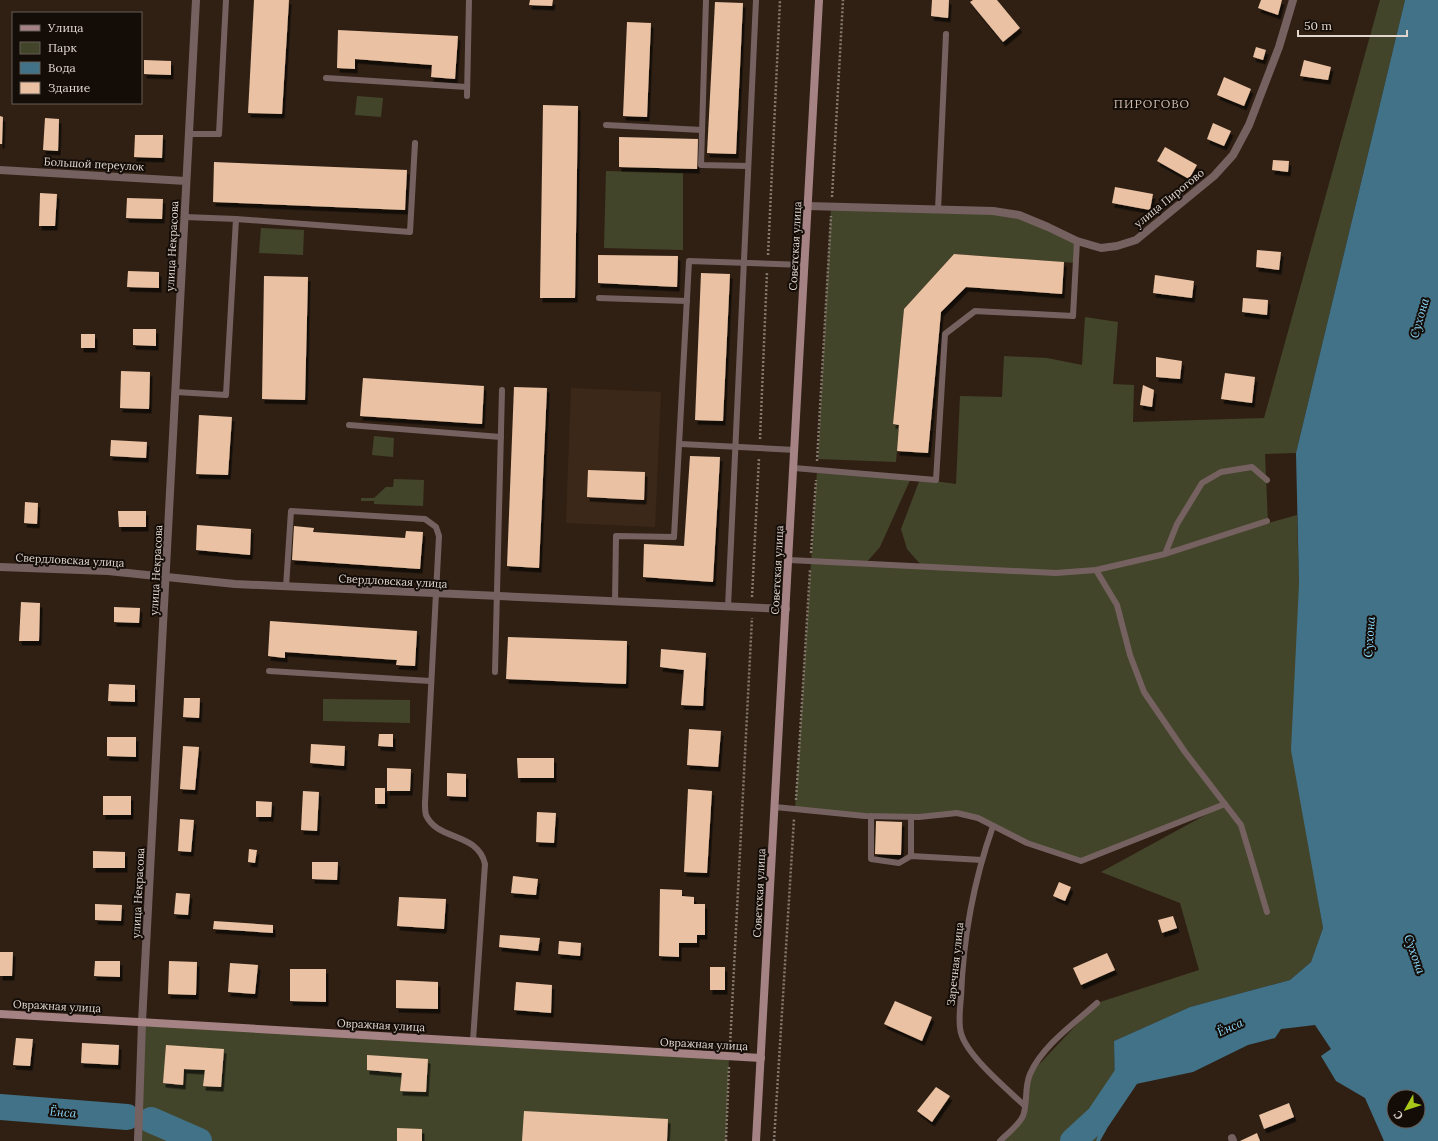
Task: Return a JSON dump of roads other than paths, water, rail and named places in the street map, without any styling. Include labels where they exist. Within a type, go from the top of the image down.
[{"type":"main road","name":"Советская улица","points":[[756,1141],[819,0]]},
{"type":"main road","name":"Овражная улица","points":[[0,1014],[760,1058]]},
{"type":"street","name":"улица Некрасова","points":[[138,1141],[142,1022],[196,0]]},
{"type":"street","name":"улица Пирогово","points":[[808,206],[993,211],[1019,215],[1048,226],[1077,241],[1101,248],[1117,246],[1136,240],[1214,176],[1233,155],[1249,125],[1276,54],[1293,0]]},
{"type":"street","name":"Большой переулок","points":[[0,170],[186,180]]},
{"type":"street","name":"Свердловская улица","points":[[0,567],[108,571],[166,578],[286,587],[786,609]]},
{"type":"lane","points":[[189,134],[219,134],[226,0]]},
{"type":"lane","points":[[467,96],[468,0]]},
{"type":"lane","points":[[706,0],[701,165],[748,166]]},
{"type":"lane","points":[[728,607],[756,0]]},
{"type":"lane","points":[[938,210],[946,34]]},
{"type":"lane","points":[[326,78],[467,87]]},
{"type":"lane","points":[[606,125],[702,130]]},
{"type":"lane","points":[[185,217],[410,232],[415,143]]},
{"type":"lane","points":[[176,392],[226,394],[236,220]]},
{"type":"lane","points":[[794,468],[936,480],[944,334],[975,311],[1073,316],[1077,241]]},
{"type":"lane","points":[[615,602],[616,536],[674,537],[681,444],[689,262],[805,265]]},
{"type":"lane","points":[[599,298],[687,301]]},
{"type":"lane","points":[[495,672],[502,390]]},
{"type":"lane","points":[[349,425],[501,436]]},
{"type":"lane","points":[[681,444],[795,450]]},
{"type":"lane","points":[[1165,554],[1177,524],[1202,483],[1221,472],[1252,467],[1267,480]]},
{"type":"lane","points":[[286,587],[291,511],[425,520],[436,527],[439,536],[430,681],[425,803],[426,815],[433,824],[467,841],[479,849],[485,864],[473,1041]]},
{"type":"lane","points":[[789,560],[1056,573],[1096,570],[1165,554],[1267,521]]},
{"type":"lane","points":[[1096,570],[1117,605],[1130,655],[1144,692],[1185,752],[1241,825],[1267,912]]},
{"type":"lane","points":[[269,670],[430,681]]},
{"type":"lane","points":[[775,807],[871,816],[911,817],[956,813],[978,818],[1027,843],[1081,861],[1225,804]]},
{"type":"lane","points":[[871,816],[871,859],[900,864],[911,856],[982,860]]},
{"type":"lane","points":[[911,817],[911,856]]},
{"type":"lane","name":"Заречная улица","points":[[993,826],[975,888],[962,976],[960,1017],[961,1033],[967,1046],[976,1058],[1025,1106]]},
{"type":"lane","points":[[1000,1141],[1019,1123],[1023,1116],[1025,1106],[1025,1090],[1030,1074],[1040,1058],[1052,1044],[1097,1003]]},
{"type":"water","name":"Сухона","points":[[1405,0],[1438,0],[1438,1141],[1384,1141],[1365,1098],[1336,1081],[1321,1056],[1331,1049],[1315,1025],[1281,1029],[1275,1038],[1248,1045],[1193,1072],[1136,1084],[1127,1093],[1100,1141],[1096,1141],[1101,1124],[1099,1117],[1115,1095],[1114,1041],[1190,1007],[1290,980],[1311,962],[1323,928],[1291,750],[1299,584],[1296,453]]},
{"type":"waterway","name":"Ёнса","points":[[1073,1141],[1099,1117],[1130,1071],[1138,1068]]},
{"type":"waterway","name":"Ёнса","points":[[0,1107],[127,1117]]},
{"type":"waterway","name":"Ёнса","points":[[151,1120],[199,1141]]},
{"type":"district","name":"ПИРОГОВО","points":[[1152,103]]}]
